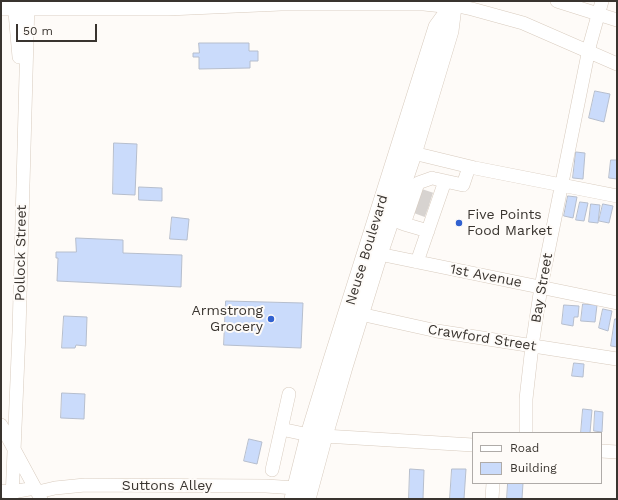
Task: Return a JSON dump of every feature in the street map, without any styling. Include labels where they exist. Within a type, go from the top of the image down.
[{"type":"main road","points":[[17,5],[168,7],[281,2],[454,3]]},
{"type":"main road","name":"Neuse Boulevard","points":[[354,313],[366,250],[406,152],[450,31],[454,3]]},
{"type":"main road","name":"Neuse Boulevard","points":[[299,495],[354,313],[379,254],[398,221],[421,199],[406,152]]},
{"type":"street","points":[[557,1],[600,7],[617,20]]},
{"type":"street","points":[[454,3],[523,23],[617,64]]},
{"type":"street","name":"Pollock Street","points":[[8,494],[15,452],[25,110],[17,5]]},
{"type":"street","name":"Bay Street","points":[[526,432],[526,399],[541,287],[590,44],[600,7]]},
{"type":"street","points":[[406,152],[469,167],[617,196]]},
{"type":"street","points":[[416,262],[428,230],[421,199],[432,178],[437,159]]},
{"type":"street","points":[[432,178],[463,184],[469,167]]},
{"type":"street","points":[[428,230],[398,221],[421,199],[445,181]]},
{"type":"street","name":"1st Avenue","points":[[379,254],[617,303]]},
{"type":"street","name":"Crawford Street","points":[[354,313],[437,331],[617,359]]},
{"type":"street","points":[[272,470],[289,394]]},
{"type":"street","points":[[1,425],[38,493]]},
{"type":"street","points":[[281,429],[316,435],[472,445]]},
{"type":"street","points":[[602,451],[617,452]]},
{"type":"street","points":[[492,499],[493,484]]},
{"type":"street","name":"Suttons Alley","points":[[8,494],[38,493],[55,488],[85,485],[266,486],[299,495]]},
{"type":"building","points":[[199,43],[249,43],[249,51],[258,51],[258,61],[250,61],[250,68],[199,69],[199,57],[193,57],[193,53],[199,53]]},
{"type":"building","points":[[595,91],[610,94],[604,122],[589,118]]},
{"type":"building","points":[[114,143],[137,144],[135,195],[113,194]]},
{"type":"building","points":[[576,152],[585,153],[583,179],[573,178]]},
{"type":"building","points":[[611,160],[617,160],[617,179],[609,178]]},
{"type":"building","points":[[139,187],[162,188],[162,201],[139,200]]},
{"type":"building","points":[[568,196],[577,197],[573,218],[564,216]]},
{"type":"building","points":[[580,202],[588,203],[584,221],[576,220]]},
{"type":"building","points":[[591,204],[600,205],[598,223],[589,222]]},
{"type":"building","points":[[603,204],[613,206],[609,223],[599,221]]},
{"type":"building","points":[[172,217],[189,219],[187,240],[170,239]]},
{"type":"building","points":[[76,238],[123,240],[123,253],[182,255],[181,287],[57,281],[58,258],[56,258],[56,252],[76,252]]},
{"type":"building","points":[[226,301],[303,303],[301,348],[224,345]]},
{"type":"building","points":[[583,304],[597,305],[595,322],[581,321]]},
{"type":"building","points":[[564,305],[579,306],[578,317],[574,317],[573,326],[562,324]]},
{"type":"building","points":[[603,309],[612,311],[608,331],[599,328]]},
{"type":"building","points":[[64,316],[87,317],[86,346],[76,345],[75,348],[62,348]]},
{"type":"building","points":[[615,319],[617,319],[617,347],[611,346]]},
{"type":"building","points":[[574,363],[584,364],[583,377],[572,376]]},
{"type":"building","points":[[62,393],[85,394],[84,419],[61,418]]},
{"type":"building","points":[[583,409],[592,410],[590,432],[581,432]]},
{"type":"building","points":[[595,411],[603,412],[602,432],[594,431]]},
{"type":"building","points":[[249,439],[262,442],[257,464],[244,461]]},
{"type":"building","points":[[410,469],[424,470],[423,499],[409,499]]},
{"type":"building","points":[[452,469],[466,469],[464,499],[450,499]]},
{"type":"building","points":[[508,484],[523,484],[522,499],[507,499]]},
{"type":"tunnel","points":[[419,195],[431,199]]},
{"type":"tunnel","points":[[416,207],[427,211]]},
{"type":"place","name":"Five Points Food Market","points":[[459,223]]},
{"type":"place","name":"Armstrong Grocery","points":[[271,319]]}]
